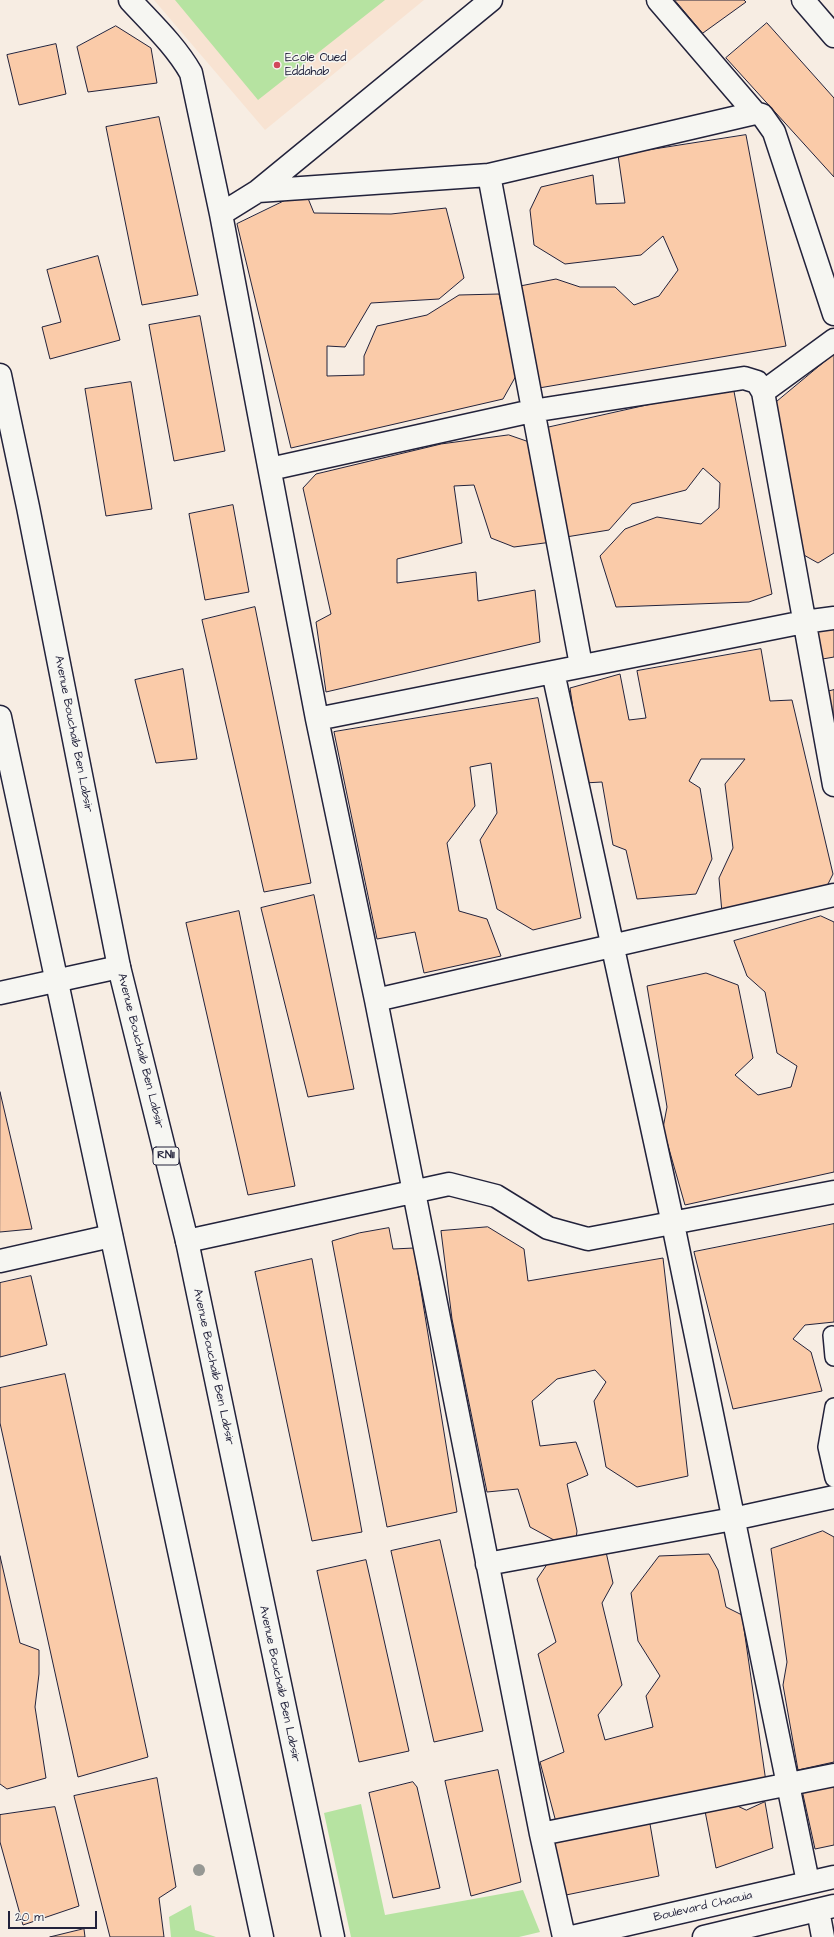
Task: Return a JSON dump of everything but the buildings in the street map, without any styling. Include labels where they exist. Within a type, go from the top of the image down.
[{"type":"street","points":[[130,0],[170,44],[183,60],[191,74],[221,214],[317,719],[376,1000],[541,1834],[564,1937]]},
{"type":"street","points":[[221,214],[258,191],[491,0]]},
{"type":"street","points":[[658,0],[755,113]]},
{"type":"street","points":[[806,1],[834,36]]},
{"type":"street","points":[[258,191],[489,175],[755,113],[762,115],[774,132],[834,314]]},
{"type":"street","points":[[489,175],[532,411],[581,665]]},
{"type":"street","points":[[763,392],[834,340]]},
{"type":"street","name":"Avenue Bouchaib Ben Labsir","points":[[0,375],[28,507],[118,967],[187,1241],[333,1937]]},
{"type":"street","points":[[270,469],[532,411],[744,378],[756,382],[763,392],[834,785]]},
{"type":"street","points":[[317,719],[553,672],[581,665],[804,622],[834,618]]},
{"type":"street","points":[[553,672],[673,1224],[808,1882]]},
{"type":"street","points":[[0,717],[26,834],[55,981],[262,1937]]},
{"type":"street","points":[[376,1000],[613,947],[834,895]]},
{"type":"street","points":[[0,993],[118,967]]},
{"type":"street","points":[[187,1241],[449,1184],[496,1196],[548,1228],[588,1239],[673,1224],[834,1192]]},
{"type":"street","points":[[0,1261],[111,1236]]},
{"type":"street","points":[[487,1564],[733,1519],[834,1497]]},
{"type":"street","points":[[541,1834],[788,1786],[834,1775]]},
{"type":"street","name":"Boulevard Chaouia","points":[[572,1937],[834,1877]]},
{"type":"street","points":[[704,1937],[826,1908],[823,1937]]},
{"type":"lane","points":[[832,1335],[834,1357]]},
{"type":"lane","points":[[834,1407],[827,1447],[834,1478]]},
{"type":"shaded area","name":"Ecole Oued Eddahab","points":[[154,0],[424,0],[265,130]]},
{"type":"green space","points":[[175,0],[385,0],[258,100]]},
{"type":"green space","points":[[361,1804],[385,1915],[523,1890],[540,1932],[519,1937],[351,1937],[324,1813]]},
{"type":"green space","points":[[191,1905],[195,1930],[216,1937],[171,1937],[169,1917]]},
{"type":"place","name":"Ecole Oued Eddahab","points":[[277,65]]}]
